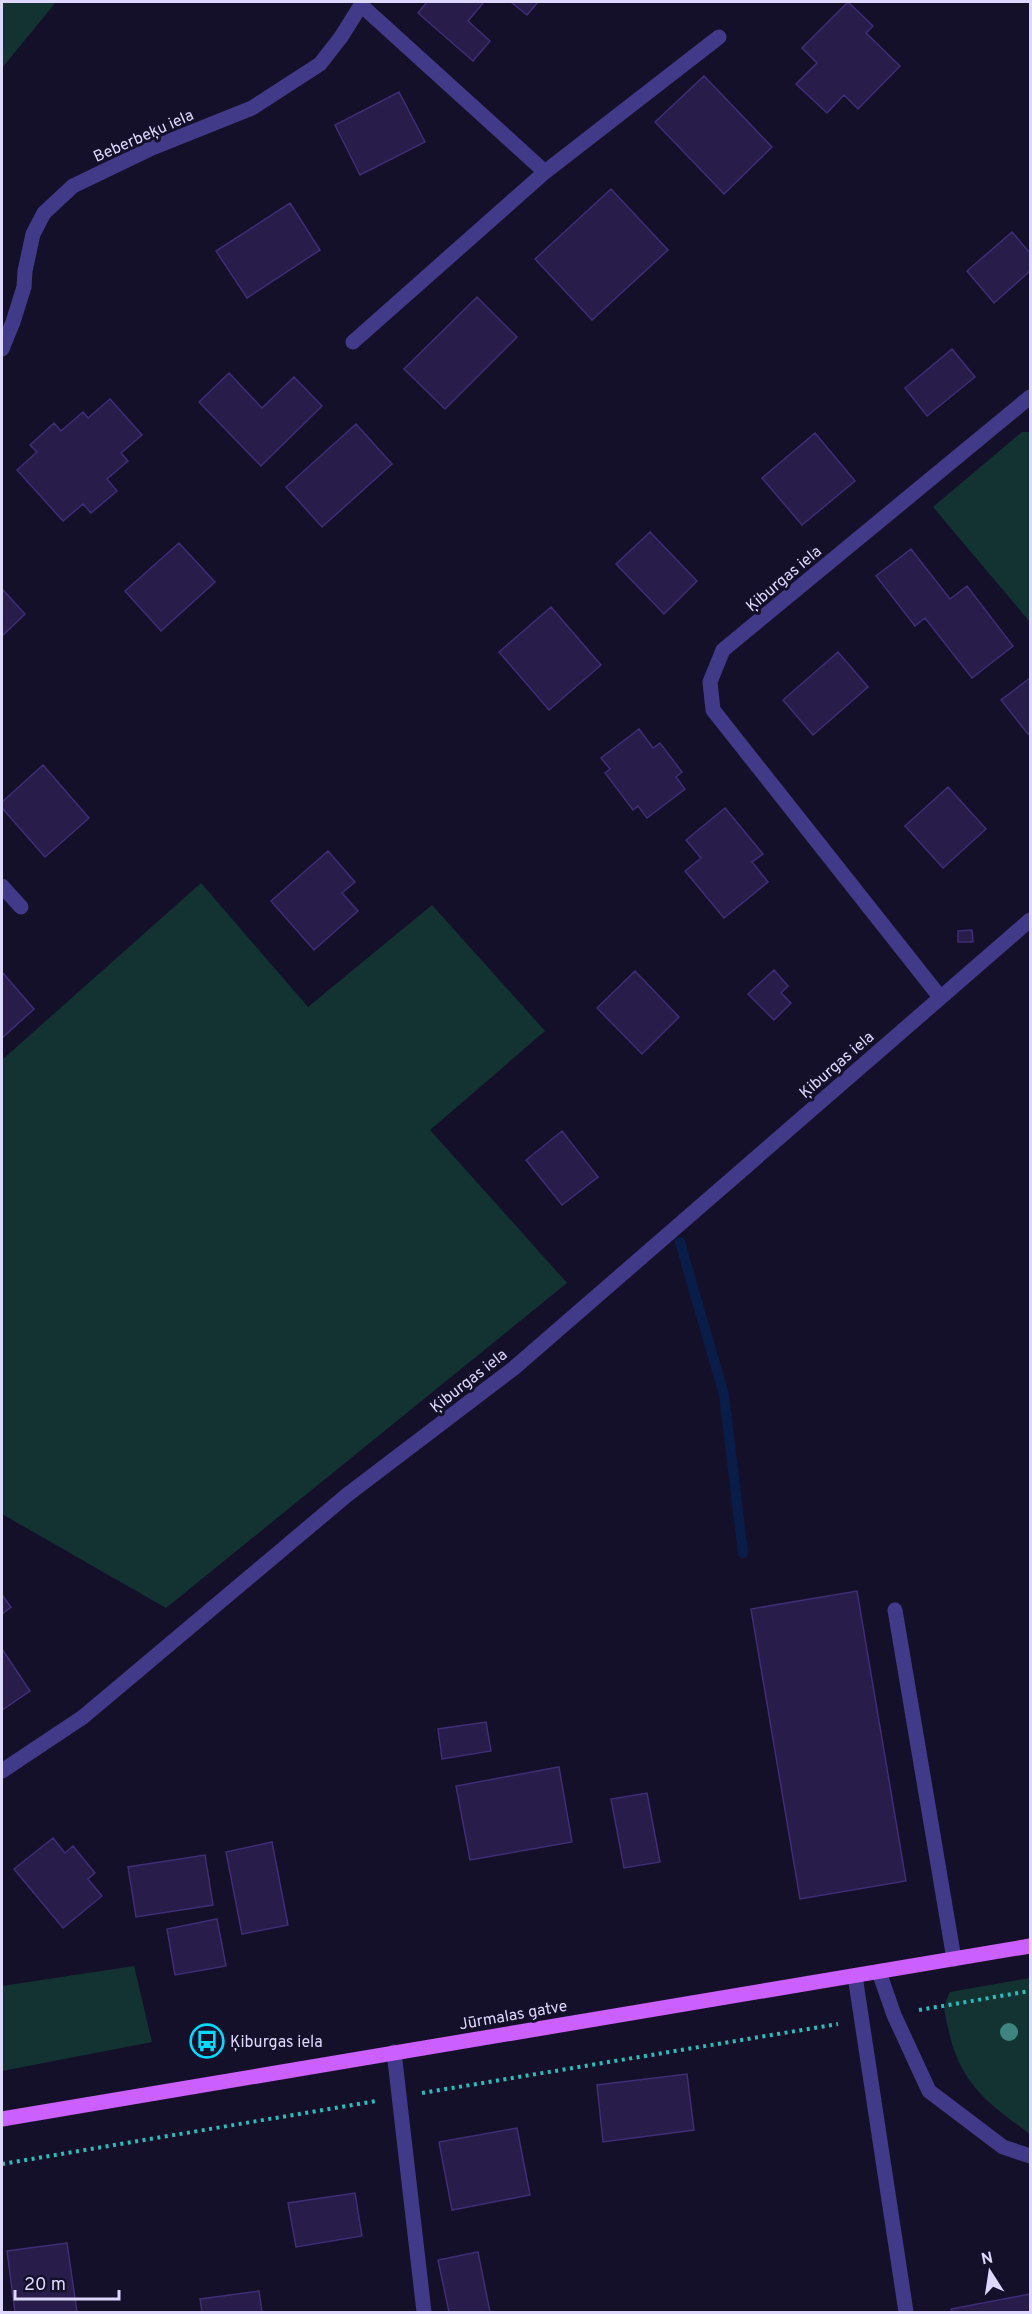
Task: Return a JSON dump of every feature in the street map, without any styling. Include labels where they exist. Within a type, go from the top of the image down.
[{"type":"main road","name":"Jūrmalas gatve","points":[[2,2119],[1030,1946]]},
{"type":"street","points":[[362,3],[545,172]]},
{"type":"street","name":"Beberbeķu iela","points":[[2,349],[24,287],[33,234],[44,213],[73,186],[152,148],[252,108],[320,64],[341,37],[362,3]]},
{"type":"street","points":[[353,342],[545,172],[719,37]]},
{"type":"street","name":"Ķiburgas iela","points":[[940,998],[713,710],[710,682],[723,650],[1030,397]]},
{"type":"street","points":[[2,886],[21,908]]},
{"type":"street","name":"Ķiburgas iela","points":[[2,1771],[83,1717],[347,1494],[514,1368],[1030,921]]},
{"type":"street","points":[[895,1611],[954,1959]]},
{"type":"street","points":[[879,1972],[894,2015],[929,2091],[1003,2147],[1030,2156]]},
{"type":"street","points":[[855,1976],[906,2313]]},
{"type":"street","points":[[394,2052],[424,2313]]},
{"type":"path","points":[[894,2015],[1030,1991]]},
{"type":"path","points":[[2,2164],[862,2019]]},
{"type":"green space","points":[[2,2],[56,2],[2,68]]},
{"type":"green space","points":[[1022,432],[1030,432],[1030,622],[933,507]]},
{"type":"green space","points":[[201,883],[308,1007],[432,905],[545,1031],[430,1130],[567,1283],[166,1608],[2,1514],[2,1060]]},
{"type":"green space","points":[[134,1966],[152,2042],[2,2071],[2,1986]]},
{"type":"green space","points":[[1030,1978],[1030,2134],[990,2103],[969,2080],[954,2050],[945,2003],[950,1992]]},
{"type":"building","points":[[427,2],[484,2],[468,21],[490,41],[473,61],[418,13]]},
{"type":"building","points":[[511,2],[538,2],[527,15]]},
{"type":"building","points":[[848,2],[873,26],[866,33],[900,66],[858,109],[844,95],[827,113],[796,84],[817,63],[802,48]]},
{"type":"building","points":[[704,76],[772,147],[724,194],[655,122]]},
{"type":"building","points":[[399,92],[425,142],[360,175],[335,125]]},
{"type":"building","points":[[611,189],[668,250],[592,320],[535,259]]},
{"type":"building","points":[[290,203],[320,250],[247,298],[216,251]]},
{"type":"building","points":[[1012,232],[1030,253],[1030,271],[994,303],[967,271]]},
{"type":"building","points":[[477,297],[517,337],[445,409],[404,369]]},
{"type":"building","points":[[952,349],[975,377],[927,416],[905,388]]},
{"type":"building","points":[[229,373],[262,408],[294,377],[322,406],[261,466],[199,402]]},
{"type":"building","points":[[110,399],[142,435],[121,453],[128,461],[107,479],[117,491],[91,513],[83,504],[63,521],[17,470],[37,452],[30,445],[54,423],[61,431],[83,412],[88,418]]},
{"type":"building","points":[[356,424],[392,464],[322,527],[286,487]]},
{"type":"building","points":[[815,433],[855,481],[802,525],[762,478]]},
{"type":"building","points":[[650,532],[697,581],[664,614],[616,564]]},
{"type":"building","points":[[179,543],[215,582],[161,631],[125,591]]},
{"type":"building","points":[[911,549],[950,599],[967,586],[1013,646],[972,678],[925,618],[915,626],[876,576]]},
{"type":"building","points":[[2,589],[25,614],[2,636]]},
{"type":"building","points":[[551,607],[601,665],[549,710],[499,652]]},
{"type":"building","points":[[838,652],[868,687],[813,735],[783,700]]},
{"type":"building","points":[[1030,678],[1030,732],[1028,734],[1001,700]]},
{"type":"building","points":[[639,729],[653,748],[660,743],[682,772],[676,777],[685,789],[647,818],[638,806],[633,810],[605,773],[610,769],[601,758]]},
{"type":"building","points":[[43,765],[89,818],[45,857],[2,808],[2,802]]},
{"type":"building","points":[[948,787],[986,829],[943,868],[905,826]]},
{"type":"building","points":[[725,808],[763,854],[752,862],[768,882],[724,918],[685,871],[701,858],[686,840]]},
{"type":"building","points":[[328,851],[355,882],[342,893],[358,911],[314,950],[271,901]]},
{"type":"building","points":[[972,930],[973,942],[958,942],[958,931]]},
{"type":"building","points":[[774,970],[788,986],[781,993],[791,1003],[774,1020],[748,994]]},
{"type":"building","points":[[635,971],[679,1017],[642,1054],[597,1008]]},
{"type":"building","points":[[2,972],[34,1009],[2,1038]]},
{"type":"building","points":[[562,1131],[598,1177],[562,1205],[526,1160]]},
{"type":"building","points":[[857,1591],[906,1881],[800,1899],[751,1609]]},
{"type":"building","points":[[2,1595],[11,1607],[2,1614]]},
{"type":"building","points":[[2,1649],[30,1691],[2,1710]]},
{"type":"building","points":[[486,1722],[491,1751],[442,1759],[438,1729]]},
{"type":"building","points":[[559,1767],[572,1842],[470,1860],[456,1786]]},
{"type":"building","points":[[647,1793],[660,1862],[624,1868],[611,1799]]},
{"type":"building","points":[[53,1838],[65,1853],[73,1846],[95,1873],[88,1879],[102,1896],[63,1928],[14,1869]]},
{"type":"building","points":[[272,1842],[288,1925],[242,1934],[226,1852]]},
{"type":"building","points":[[205,1855],[213,1905],[136,1917],[128,1867]]},
{"type":"building","points":[[217,1919],[226,1966],[175,1975],[167,1929]]},
{"type":"building","points":[[687,2074],[694,2130],[603,2142],[597,2085]]},
{"type":"building","points":[[517,2128],[530,2195],[452,2210],[439,2142]]},
{"type":"building","points":[[355,2193],[362,2236],[296,2247],[288,2203]]},
{"type":"building","points":[[67,2243],[77,2312],[15,2312],[7,2251]]},
{"type":"building","points":[[478,2252],[490,2312],[449,2312],[438,2260]]},
{"type":"building","points":[[259,2291],[262,2312],[202,2312],[200,2299]]},
{"type":"building","points":[[1030,2294],[1030,2312],[952,2312],[951,2309]]},
{"type":"waterway","points":[[680,1242],[724,1395],[743,1553]]},
{"type":"place","name":"Ķiburgas iela","points":[[207,2041]]}]
